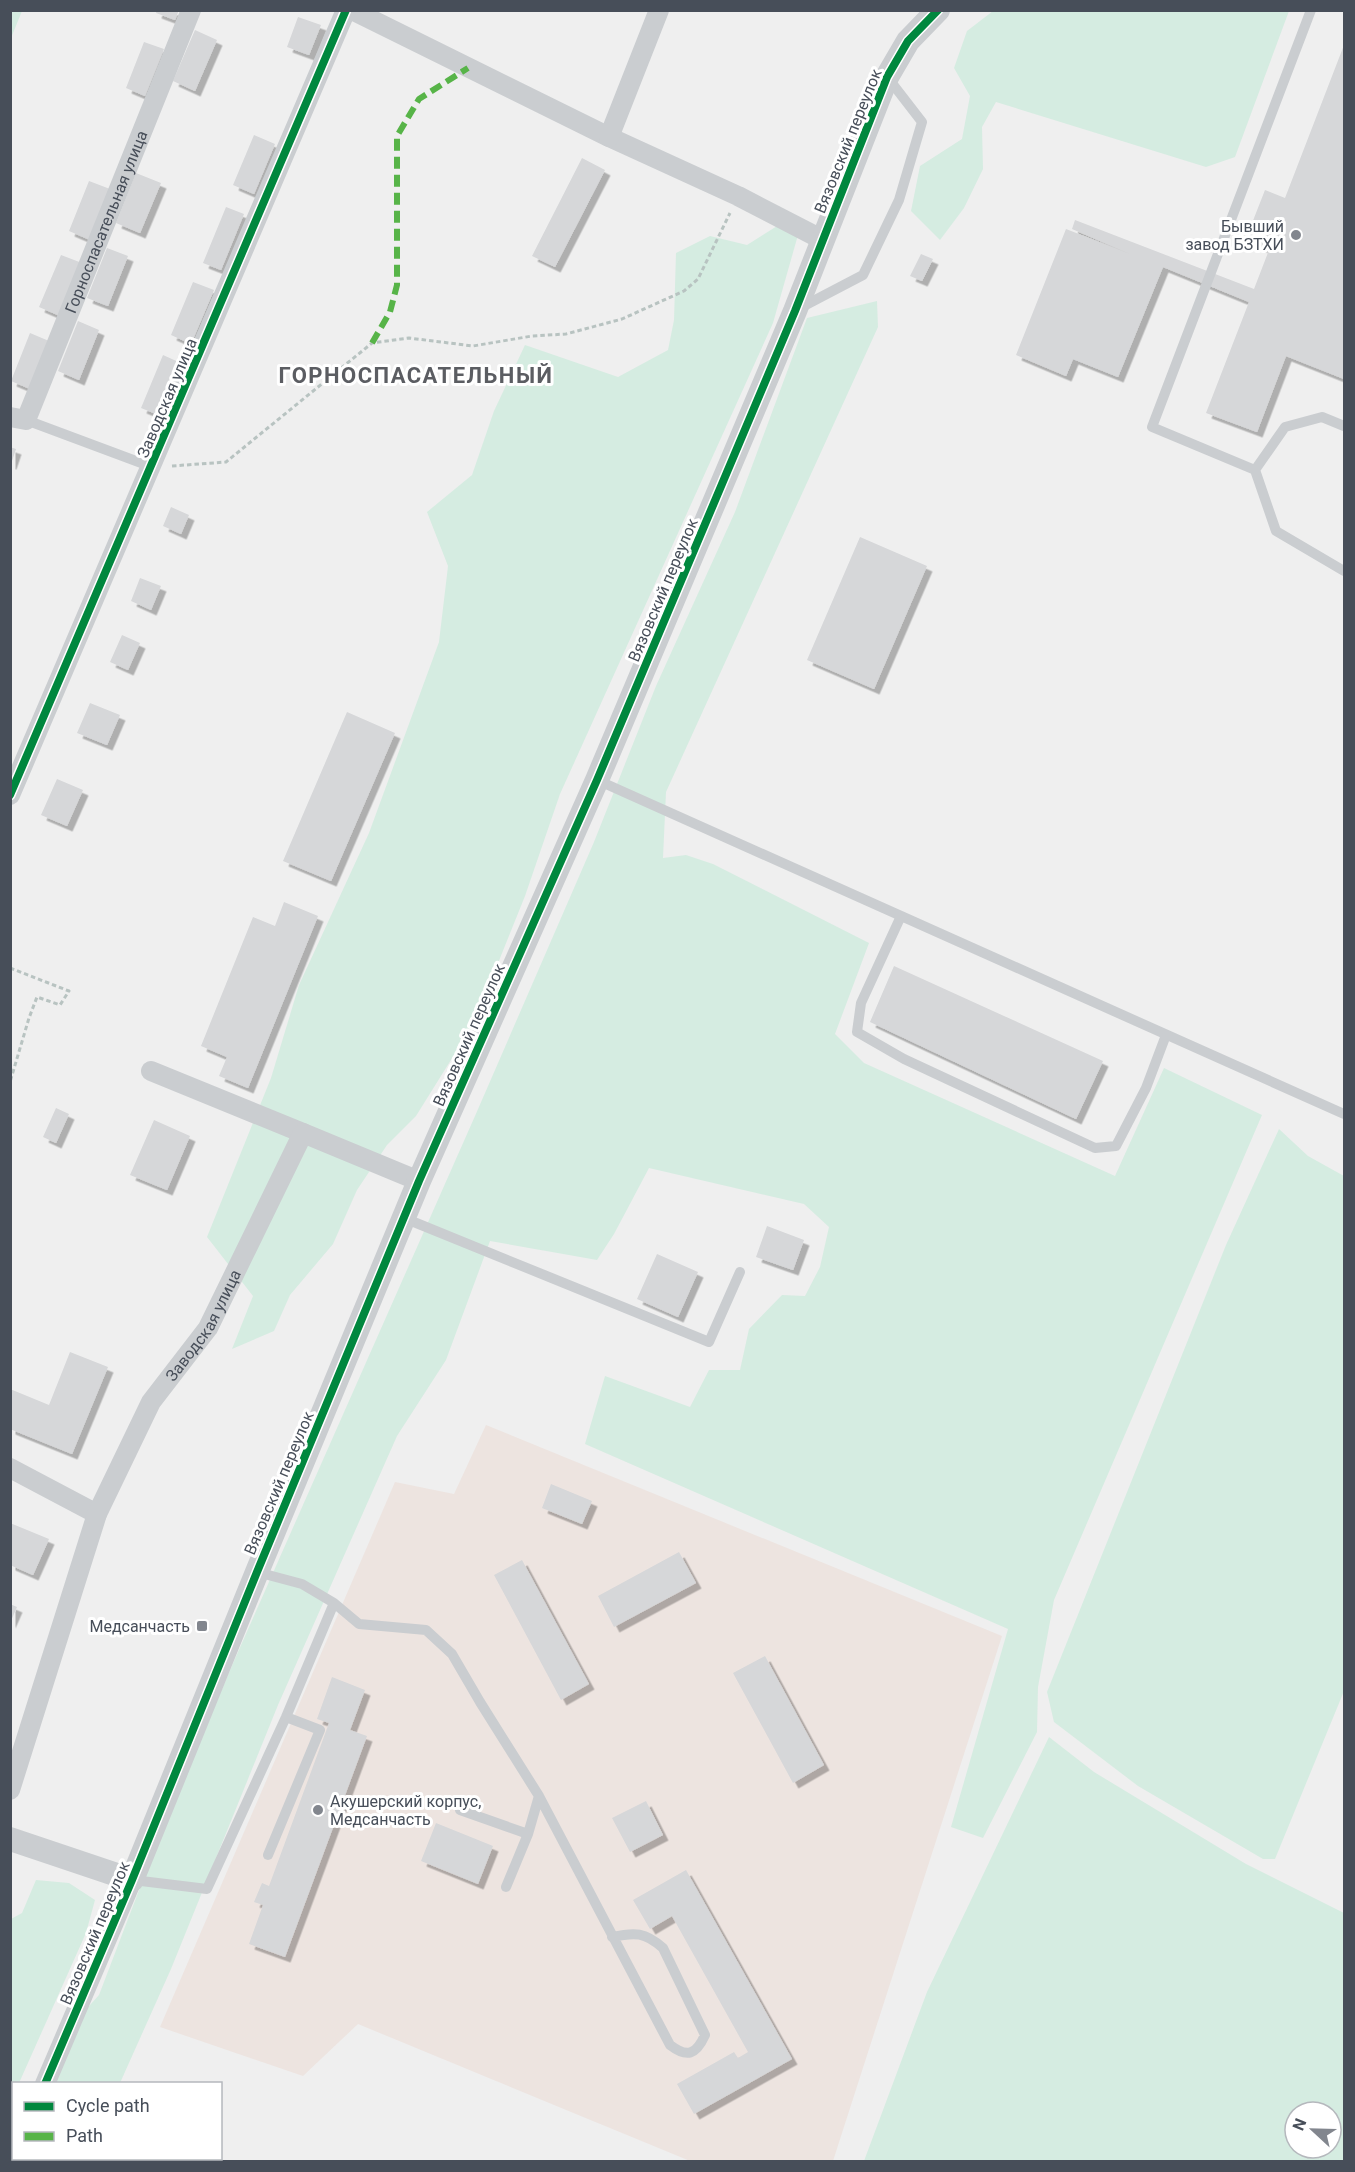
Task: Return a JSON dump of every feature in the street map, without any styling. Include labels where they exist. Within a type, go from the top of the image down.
[{"type":"street","name":"Горноспасательная улица","points":[[18,419],[191,10]]},
{"type":"street","name":"Заводская улица","points":[[10,795],[346,10]]},
{"type":"street","points":[[352,10],[609,137],[738,196],[822,240]]},
{"type":"street","points":[[609,137],[659,10]]},
{"type":"street","name":"Вязовский переулок","points":[[46,2082],[132,1880],[419,1181],[597,780],[795,310],[887,77],[909,41],[938,10]]},
{"type":"street","points":[[151,1071],[419,1181]]},
{"type":"street","name":"Заводская улица","points":[[10,1790],[96,1514],[152,1402],[208,1328],[303,1133]]},
{"type":"street","points":[[10,1468],[96,1514]]},
{"type":"street","points":[[10,1839],[132,1880]]},
{"type":"lane","points":[[1311,10],[1152,427],[1255,470],[1276,531],[1344,570]]},
{"type":"lane","points":[[795,310],[863,275],[898,200],[922,122],[887,77]]},
{"type":"lane","points":[[1255,470],[1285,427],[1322,417],[1344,426]]},
{"type":"lane","points":[[18,419],[152,467]]},
{"type":"lane","points":[[597,780],[1344,1114]]},
{"type":"lane","points":[[901,916],[861,1003],[857,1032],[904,1059],[1095,1148],[1116,1146],[1146,1088],[1166,1035]]},
{"type":"lane","points":[[404,1218],[709,1342],[740,1272]]},
{"type":"lane","points":[[257,1572],[302,1584],[334,1603],[359,1624],[426,1630],[452,1654],[539,1796],[612,1937],[670,2045],[680,2053],[690,2053],[700,2046],[705,2035],[663,1948],[652,1938],[634,1933],[612,1937]]},
{"type":"lane","points":[[132,1880],[207,1889],[286,1717],[334,1603]]},
{"type":"lane","points":[[268,1854],[320,1730],[286,1717]]},
{"type":"lane","points":[[506,1887],[528,1834],[539,1796]]},
{"type":"lane","points":[[460,1810],[528,1834]]},
{"type":"path","points":[[152,467],[226,462],[372,343],[409,338],[472,346],[532,336],[566,334],[622,318],[684,291],[698,279],[738,196]]},
{"type":"path","points":[[10,968],[69,991],[60,1005],[37,997],[10,1082]]},
{"type":"shaded area","points":[[486,1425],[1002,1636],[833,2161],[690,2161],[358,2024],[303,2076],[160,2027],[395,1482],[454,1494]]},
{"type":"green space","points":[[10,11],[22,11],[11,38]]},
{"type":"green space","points":[[993,11],[1289,11],[1235,157],[1206,167],[996,102],[982,127],[983,169],[964,208],[940,240],[911,211],[920,166],[962,139],[970,96],[954,68],[967,31]]},
{"type":"green space","points":[[785,221],[798,235],[773,323],[560,794],[525,896],[474,1023],[416,1116],[387,1145],[357,1190],[333,1244],[290,1295],[274,1331],[232,1349],[253,1296],[207,1237],[271,1078],[299,985],[369,833],[439,642],[448,566],[427,512],[472,475],[494,411],[525,345],[618,377],[668,350],[674,320],[676,253],[710,236],[747,245]]},
{"type":"green space","points":[[877,301],[878,327],[666,792],[663,858],[686,855],[713,864],[869,943],[835,1034],[864,1063],[1115,1176],[1164,1068],[1262,1115],[1054,1600],[1038,1687],[1037,1732],[983,1838],[951,1827],[1008,1629],[585,1444],[605,1376],[690,1407],[709,1370],[740,1370],[749,1329],[782,1295],[805,1296],[820,1267],[829,1227],[804,1204],[649,1168],[614,1234],[597,1260],[490,1241],[446,1360],[397,1436],[278,1705],[171,1969],[120,2082],[55,2082],[80,2016],[99,1995],[162,1830],[234,1661],[475,1116],[594,842],[656,686],[735,512],[807,318]]},
{"type":"green space","points":[[1279,1129],[1308,1156],[1344,1176],[1344,1691],[1275,1859],[1263,1859],[1138,1786],[1054,1722],[1047,1692],[1226,1245]]},
{"type":"green space","points":[[1049,1737],[1094,1772],[1246,1864],[1344,1913],[1344,2161],[864,2161],[927,1992]]},
{"type":"green space","points":[[36,1880],[69,1883],[95,1900],[86,1933],[19,2082],[12,2082],[11,2104],[11,1919],[22,1913]]},
{"type":"green space","points":[[24,2160],[86,2160],[85,2162]]},
{"type":"building","points":[[157,10],[179,10],[175,20],[156,13]]},
{"type":"building","points":[[298,17],[321,25],[309,55],[287,47]]},
{"type":"building","points":[[195,30],[217,40],[195,91],[173,81]]},
{"type":"building","points":[[144,42],[164,49],[145,96],[126,88]]},
{"type":"building","name":"Бывший завод БЗТХИ","points":[[1344,45],[1344,379],[1286,356],[1257,432],[1206,413],[1249,302],[1163,267],[1118,377],[1073,359],[1066,376],[1016,355],[1066,229],[1130,254],[1072,229],[1075,220],[1254,289],[1269,250],[1245,241],[1265,190],[1285,198]]},
{"type":"building","points":[[254,135],[275,144],[254,194],[233,185]]},
{"type":"building","points":[[582,158],[605,170],[555,267],[532,256]]},
{"type":"building","points":[[136,173],[161,183],[140,233],[116,223]]},
{"type":"building","points":[[89,181],[110,189],[90,240],[69,231]]},
{"type":"building","points":[[226,207],[244,214],[221,270],[203,263]]},
{"type":"building","points":[[107,248],[128,256],[108,306],[87,298]]},
{"type":"building","points":[[921,254],[933,259],[922,281],[910,276]]},
{"type":"building","points":[[61,255],[82,263],[60,316],[39,307]]},
{"type":"building","points":[[193,282],[214,290],[191,344],[171,335]]},
{"type":"building","points":[[78,321],[99,330],[79,380],[58,371]]},
{"type":"building","points":[[30,333],[49,341],[30,389],[11,381]]},
{"type":"building","points":[[163,355],[183,364],[161,416],[141,408]]},
{"type":"building","points":[[10,447],[16,449],[11,464],[10,464]]},
{"type":"building","points":[[171,507],[189,515],[181,534],[163,526]]},
{"type":"building","points":[[860,537],[927,566],[874,689],[807,660]]},
{"type":"building","points":[[140,578],[161,586],[151,610],[131,601]]},
{"type":"building","points":[[122,635],[140,643],[128,670],[110,662]]},
{"type":"building","points":[[90,703],[120,715],[107,745],[77,733]]},
{"type":"building","points":[[347,712],[395,733],[331,881],[283,861]]},
{"type":"building","points":[[57,779],[83,790],[67,826],[41,815]]},
{"type":"building","points":[[284,902],[318,916],[248,1088],[219,1076],[227,1057],[201,1046],[253,917],[275,926]]},
{"type":"building","points":[[894,966],[1103,1061],[1076,1119],[870,1022]]},
{"type":"building","points":[[56,1108],[69,1114],[56,1143],[43,1137]]},
{"type":"building","points":[[154,1120],[190,1136],[167,1190],[130,1175]]},
{"type":"building","points":[[767,1226],[804,1240],[793,1270],[756,1257]]},
{"type":"building","points":[[657,1254],[698,1272],[678,1317],[637,1299]]},
{"type":"building","points":[[70,1352],[108,1367],[72,1454],[10,1429],[10,1389],[49,1405]]},
{"type":"building","points":[[551,1484],[592,1501],[582,1524],[542,1508]]},
{"type":"building","points":[[10,1523],[49,1539],[33,1575],[10,1565]]},
{"type":"building","points":[[679,1552],[696,1583],[614,1627],[598,1596]]},
{"type":"building","points":[[522,1560],[589,1684],[561,1700],[494,1575]]},
{"type":"building","points":[[10,1604],[17,1607],[10,1623]]},
{"type":"building","points":[[765,1656],[824,1765],[793,1783],[733,1673]]},
{"type":"building","name":"Акушерский корпус, Медсанчасть","points":[[332,1677],[365,1690],[350,1730],[367,1736],[285,1957],[249,1944],[263,1905],[254,1902],[262,1883],[269,1886],[329,1723],[317,1719]]},
{"type":"building","points":[[646,1801],[663,1835],[630,1852],[612,1818]]},
{"type":"building","points":[[436,1823],[493,1846],[478,1884],[421,1861]]},
{"type":"building","points":[[686,1870],[792,2059],[694,2114],[677,2084],[734,2052],[738,2058],[748,2052],[672,1916],[650,1929],[633,1900]]},
{"type":"marked path","points":[[372,343],[390,312],[397,285],[397,136],[419,99],[468,68]]},
{"type":"cycle path","points":[[10,795],[346,10]]},
{"type":"cycle path","points":[[46,2082],[132,1880],[419,1181],[597,780],[795,311],[887,77],[908,41],[938,10]]},
{"type":"place","name":"Бывший завод БЗТХИ","points":[[1296,235]]},
{"type":"place","name":"Медсанчасть","points":[[202,1626]]},
{"type":"place","name":"Акушерский корпус, Медсанчасть","points":[[318,1810]]},
{"type":"district","name":"ГОРНОСПАСАТЕЛЬНЫЙ","points":[[416,375]]}]
